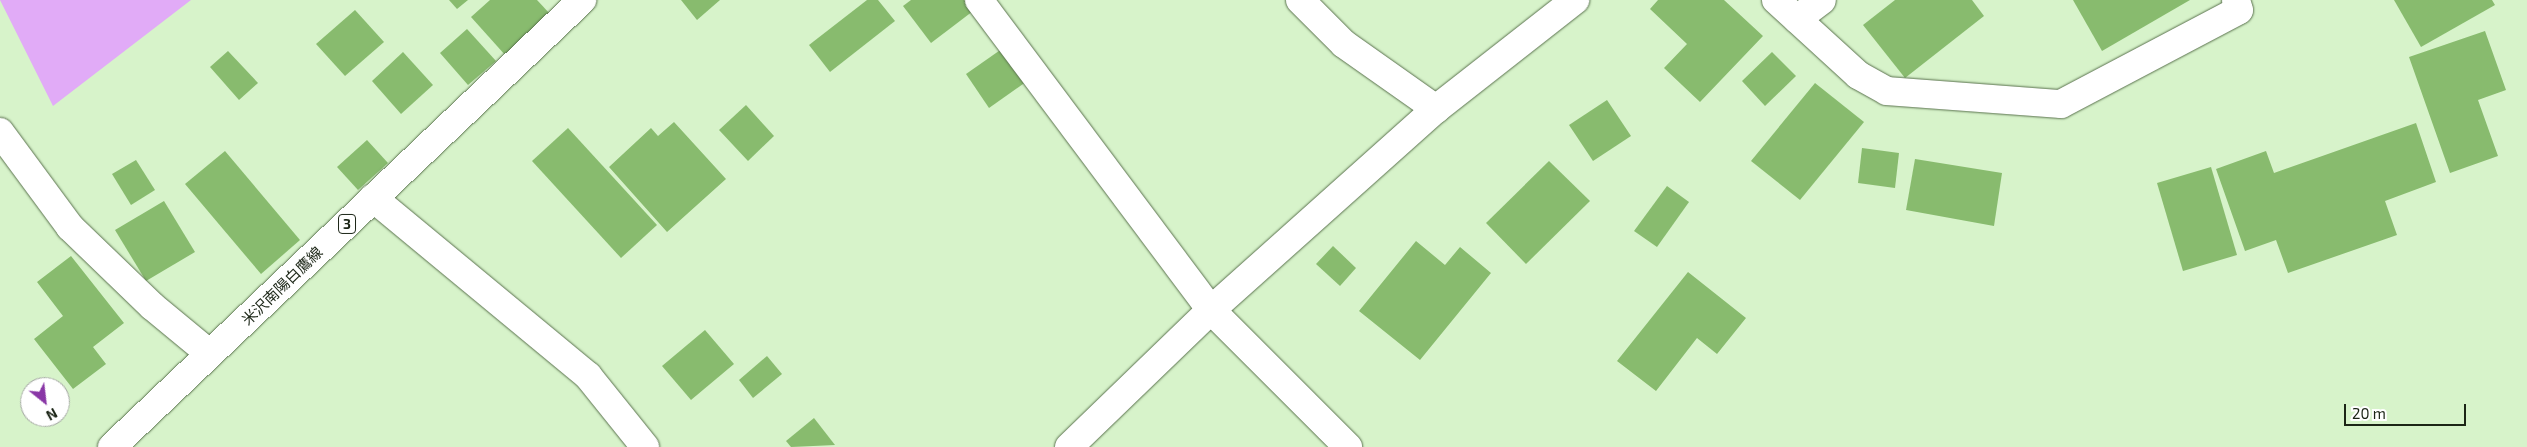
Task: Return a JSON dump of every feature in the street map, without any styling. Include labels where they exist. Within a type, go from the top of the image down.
[{"type":"street","name":"米沢南陽白鷹線","points":[[112,447],[582,0]]},
{"type":"street","points":[[979,0],[1212,310],[1348,447]]},
{"type":"street","points":[[1300,0],[1344,44],[1436,109]]},
{"type":"street","points":[[1069,447],[1212,310],[1436,109],[1575,0]]},
{"type":"street","points":[[1776,0],[1858,76],[1887,91],[2062,104],[2239,10],[2236,0]]},
{"type":"street","points":[[1797,19],[1822,0]]},
{"type":"street","points":[[0,132],[70,227],[152,306],[210,354]]},
{"type":"street","points":[[374,198],[588,376],[644,447]]},
{"type":"shaded area","points":[[0,0],[191,0],[53,106]]},
{"type":"building","points":[[449,0],[468,0],[457,9]]},
{"type":"building","points":[[490,0],[537,0],[551,15],[506,56],[471,17]]},
{"type":"building","points":[[681,0],[720,0],[697,20]]},
{"type":"building","points":[[867,0],[878,0],[895,21],[830,72],[809,45]]},
{"type":"building","points":[[911,0],[978,0],[981,5],[931,43],[903,6]]},
{"type":"building","points":[[1658,0],[1724,0],[1763,36],[1700,102],[1664,68],[1687,44],[1650,9]]},
{"type":"building","points":[[1895,0],[1972,0],[1984,16],[1905,78],[1863,25]]},
{"type":"building","points":[[2073,0],[2190,0],[2102,51]]},
{"type":"building","points":[[2394,0],[2492,0],[2495,5],[2421,47]]},
{"type":"building","points":[[355,10],[384,42],[345,76],[316,44]]},
{"type":"building","points":[[467,29],[496,61],[468,85],[440,53]]},
{"type":"building","points":[[2485,31],[2506,90],[2478,100],[2498,156],[2450,173],[2409,57]]},
{"type":"building","points":[[1006,46],[1030,79],[989,108],[966,74]]},
{"type":"building","points":[[228,51],[258,83],[239,100],[210,67]]},
{"type":"building","points":[[403,52],[433,85],[401,114],[372,81]]},
{"type":"building","points":[[1772,52],[1796,76],[1765,106],[1742,81]]},
{"type":"building","points":[[1815,83],[1864,122],[1800,200],[1751,161]]},
{"type":"building","points":[[1607,100],[1631,136],[1593,161],[1569,125]]},
{"type":"building","points":[[746,105],[774,136],[748,161],[719,130]]},
{"type":"building","points":[[674,122],[726,179],[667,232],[609,167],[651,128],[658,136]]},
{"type":"building","points":[[2416,123],[2436,182],[2385,201],[2397,235],[2288,273],[2276,240],[2245,251],[2216,169],[2266,151],[2274,173]]},
{"type":"building","points":[[568,128],[657,225],[621,258],[532,161]]},
{"type":"building","points":[[367,140],[388,163],[358,190],[337,167]]},
{"type":"building","points":[[1862,148],[1899,153],[1895,188],[1858,183]]},
{"type":"building","points":[[225,151],[300,240],[261,274],[185,184]]},
{"type":"building","points":[[1915,159],[2002,173],[1994,226],[1906,210]]},
{"type":"building","points":[[136,160],[155,190],[131,205],[112,174]]},
{"type":"building","points":[[1549,161],[1590,201],[1526,264],[1486,223]]},
{"type":"building","points":[[2211,167],[2237,255],[2183,271],[2157,183]]},
{"type":"building","points":[[1667,186],[1689,202],[1657,247],[1634,231]]},
{"type":"building","points":[[164,201],[195,252],[146,281],[115,230]]},
{"type":"building","points":[[1416,241],[1445,265],[1460,247],[1491,273],[1420,360],[1359,311]]},
{"type":"building","points":[[1333,246],[1356,268],[1340,286],[1316,264]]},
{"type":"building","points":[[71,256],[124,323],[93,347],[106,364],[73,389],[70,385],[70,377],[64,377],[34,339],[63,316],[37,282]]},
{"type":"building","points":[[1688,272],[1746,318],[1717,354],[1697,338],[1656,391],[1617,361]]},
{"type":"building","points":[[705,330],[734,364],[691,400],[662,366]]},
{"type":"building","points":[[767,356],[782,374],[753,398],[739,380]]},
{"type":"building","points":[[814,418],[835,445],[791,447],[786,441]]}]
